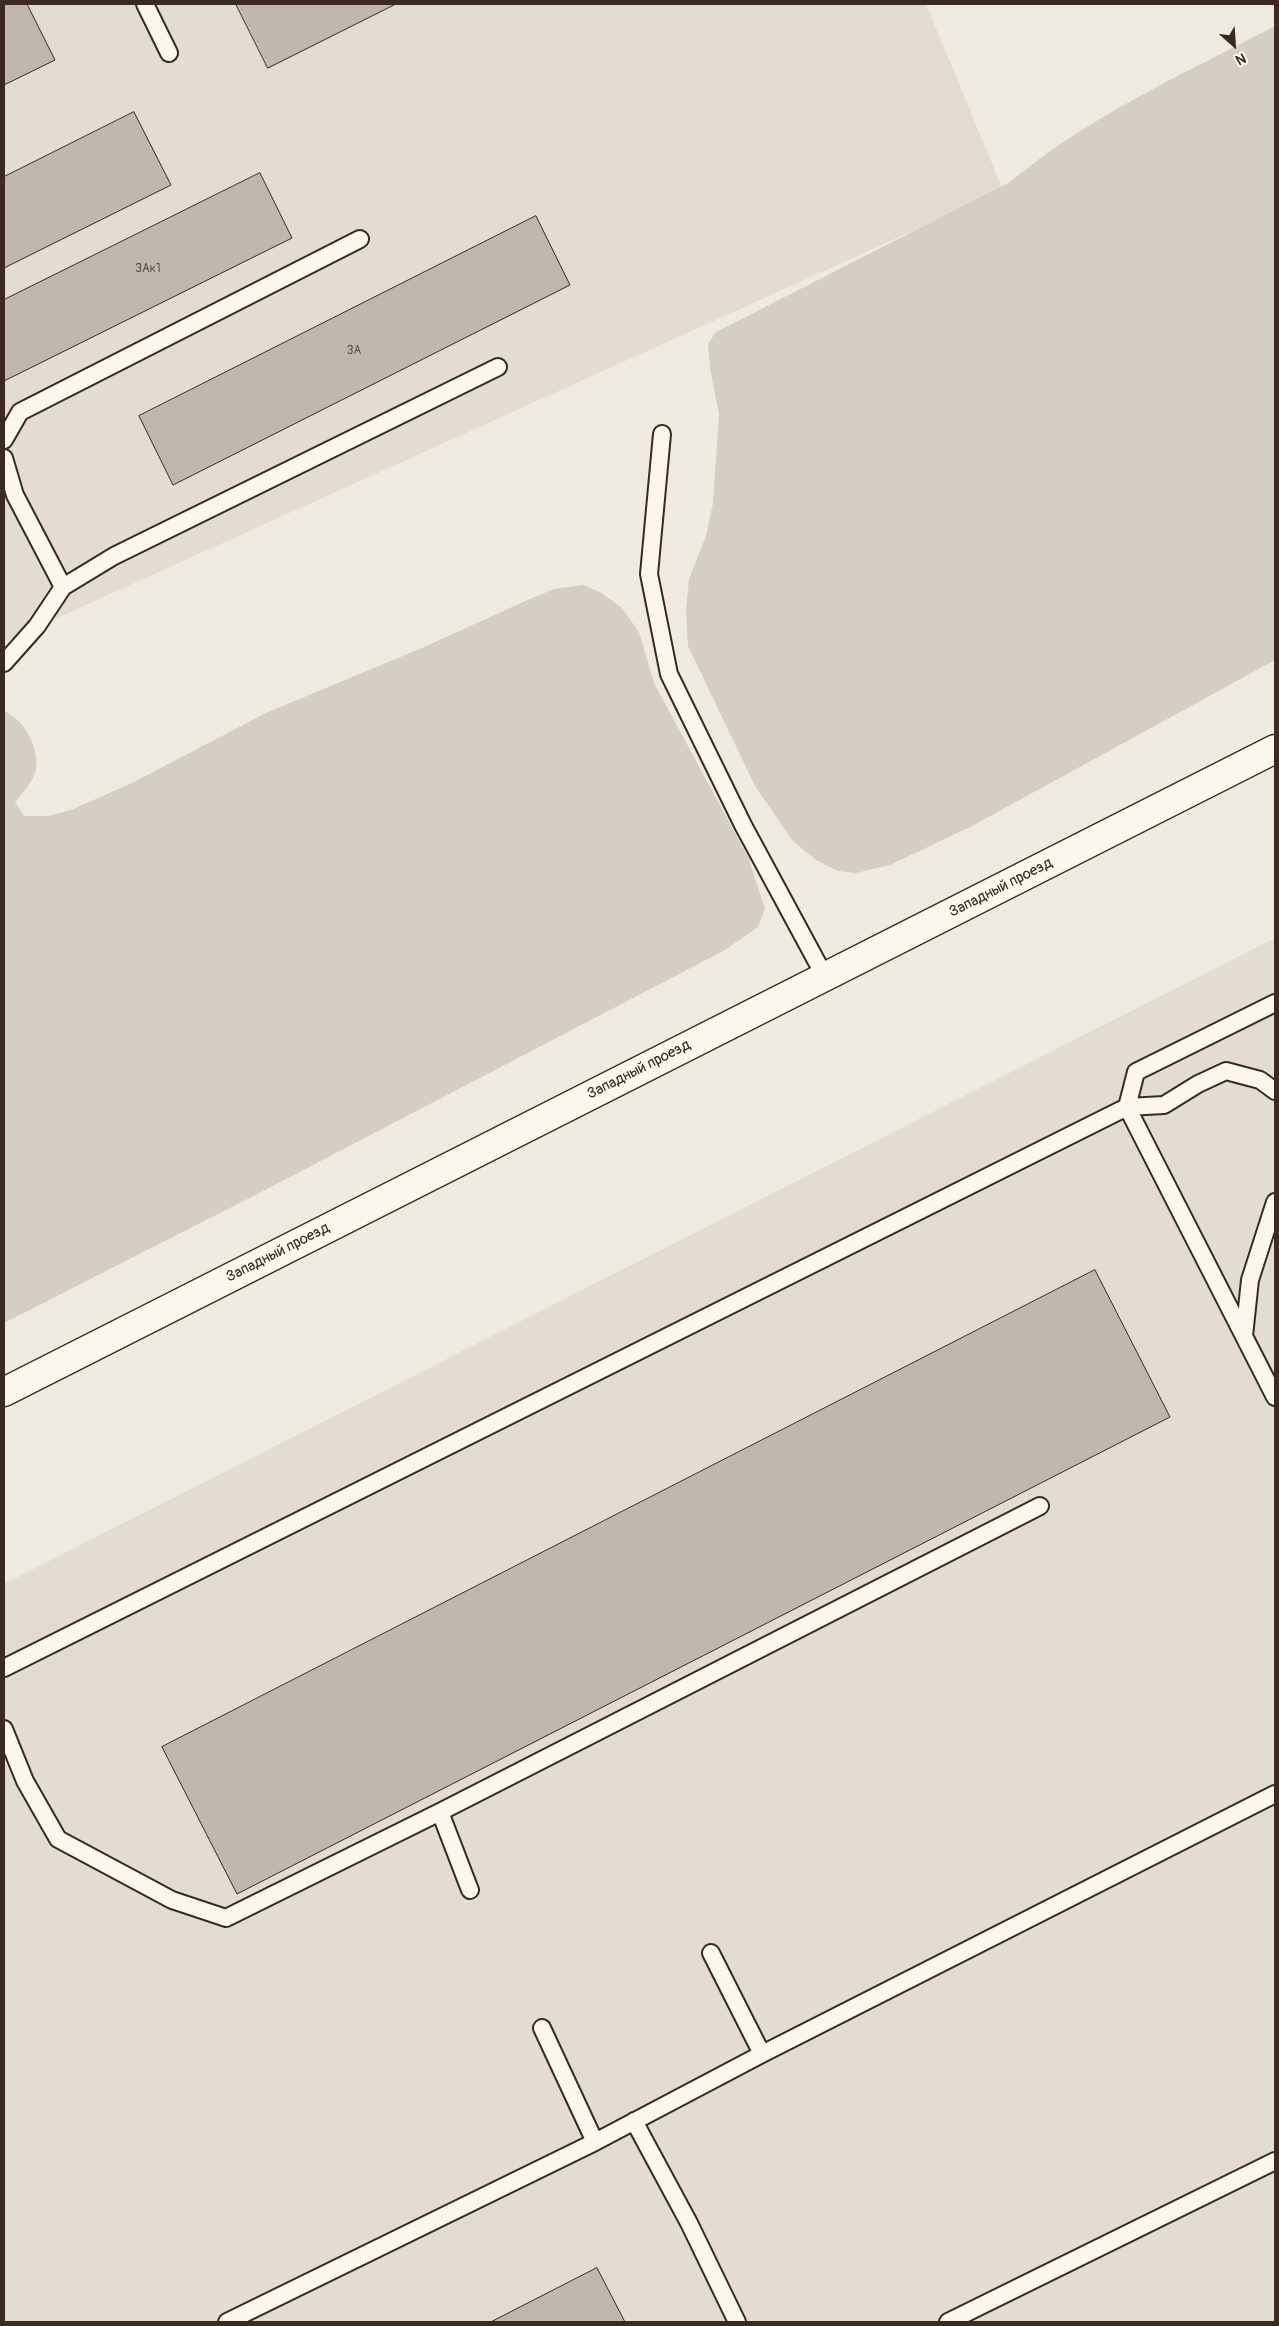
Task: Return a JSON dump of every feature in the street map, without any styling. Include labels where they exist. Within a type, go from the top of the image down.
[{"type":"main road","name":"Западный проезд","points":[[4,1392],[1275,749]]},
{"type":"lane","points":[[145,4],[169,53]]},
{"type":"lane","points":[[4,440],[20,412],[360,239]]},
{"type":"lane","points":[[4,663],[37,626],[63,587],[114,556],[498,367]]},
{"type":"lane","points":[[662,434],[649,574],[669,674],[743,825],[825,977]]},
{"type":"lane","points":[[4,458],[15,495],[63,587]]},
{"type":"lane","points":[[1275,1003],[1136,1072],[1127,1107],[1275,1397]]},
{"type":"lane","points":[[4,1668],[1127,1107],[1164,1105],[1198,1084],[1226,1071],[1260,1080],[1275,1091]]},
{"type":"lane","points":[[1244,1336],[1250,1280],[1275,1202]]},
{"type":"lane","points":[[4,1729],[25,1781],[58,1839],[172,1900],[226,1918],[440,1812],[1040,1506]]},
{"type":"lane","points":[[227,2322],[595,2142],[762,2054],[1275,1794]]},
{"type":"lane","points":[[440,1812],[470,1890]]},
{"type":"lane","points":[[712,1953],[762,2054]]},
{"type":"lane","points":[[542,2028],[595,2142]]},
{"type":"lane","points":[[634,2121],[689,2223],[737,2322]]},
{"type":"lane","points":[[948,2322],[1275,2161]]},
{"type":"shaded area","points":[[4,4],[926,4],[1003,190],[4,642]]},
{"type":"shaded area","points":[[1275,26],[1275,660],[972,826],[890,865],[856,873],[838,871],[816,860],[793,841],[755,786],[688,646],[686,610],[689,579],[706,536],[713,503],[719,414],[710,369],[708,344],[716,332],[1010,182],[1040,158],[1105,116]]},
{"type":"shaded area","points":[[583,585],[600,592],[622,608],[639,632],[654,683],[749,859],[765,909],[758,927],[725,950],[267,1189],[4,1323],[4,711],[18,720],[24,727],[35,752],[36,769],[33,778],[15,802],[24,816],[48,816],[71,810],[130,784],[266,713],[422,648],[523,602],[554,589]]},
{"type":"shaded area","points":[[1275,938],[1275,2322],[4,2322],[4,1584]]},
{"type":"building","points":[[4,4],[27,4],[55,60],[4,85]]},
{"type":"building","points":[[236,4],[396,4],[268,68]]},
{"type":"building","points":[[134,112],[171,185],[4,268],[4,177]]},
{"type":"building","points":[[260,173],[292,238],[4,381],[4,300]]},
{"type":"building","points":[[536,216],[570,285],[173,485],[139,416]]},
{"type":"building","points":[[1095,1270],[1170,1417],[237,1894],[162,1747]]},
{"type":"building","points":[[597,2268],[625,2322],[491,2322]]}]
